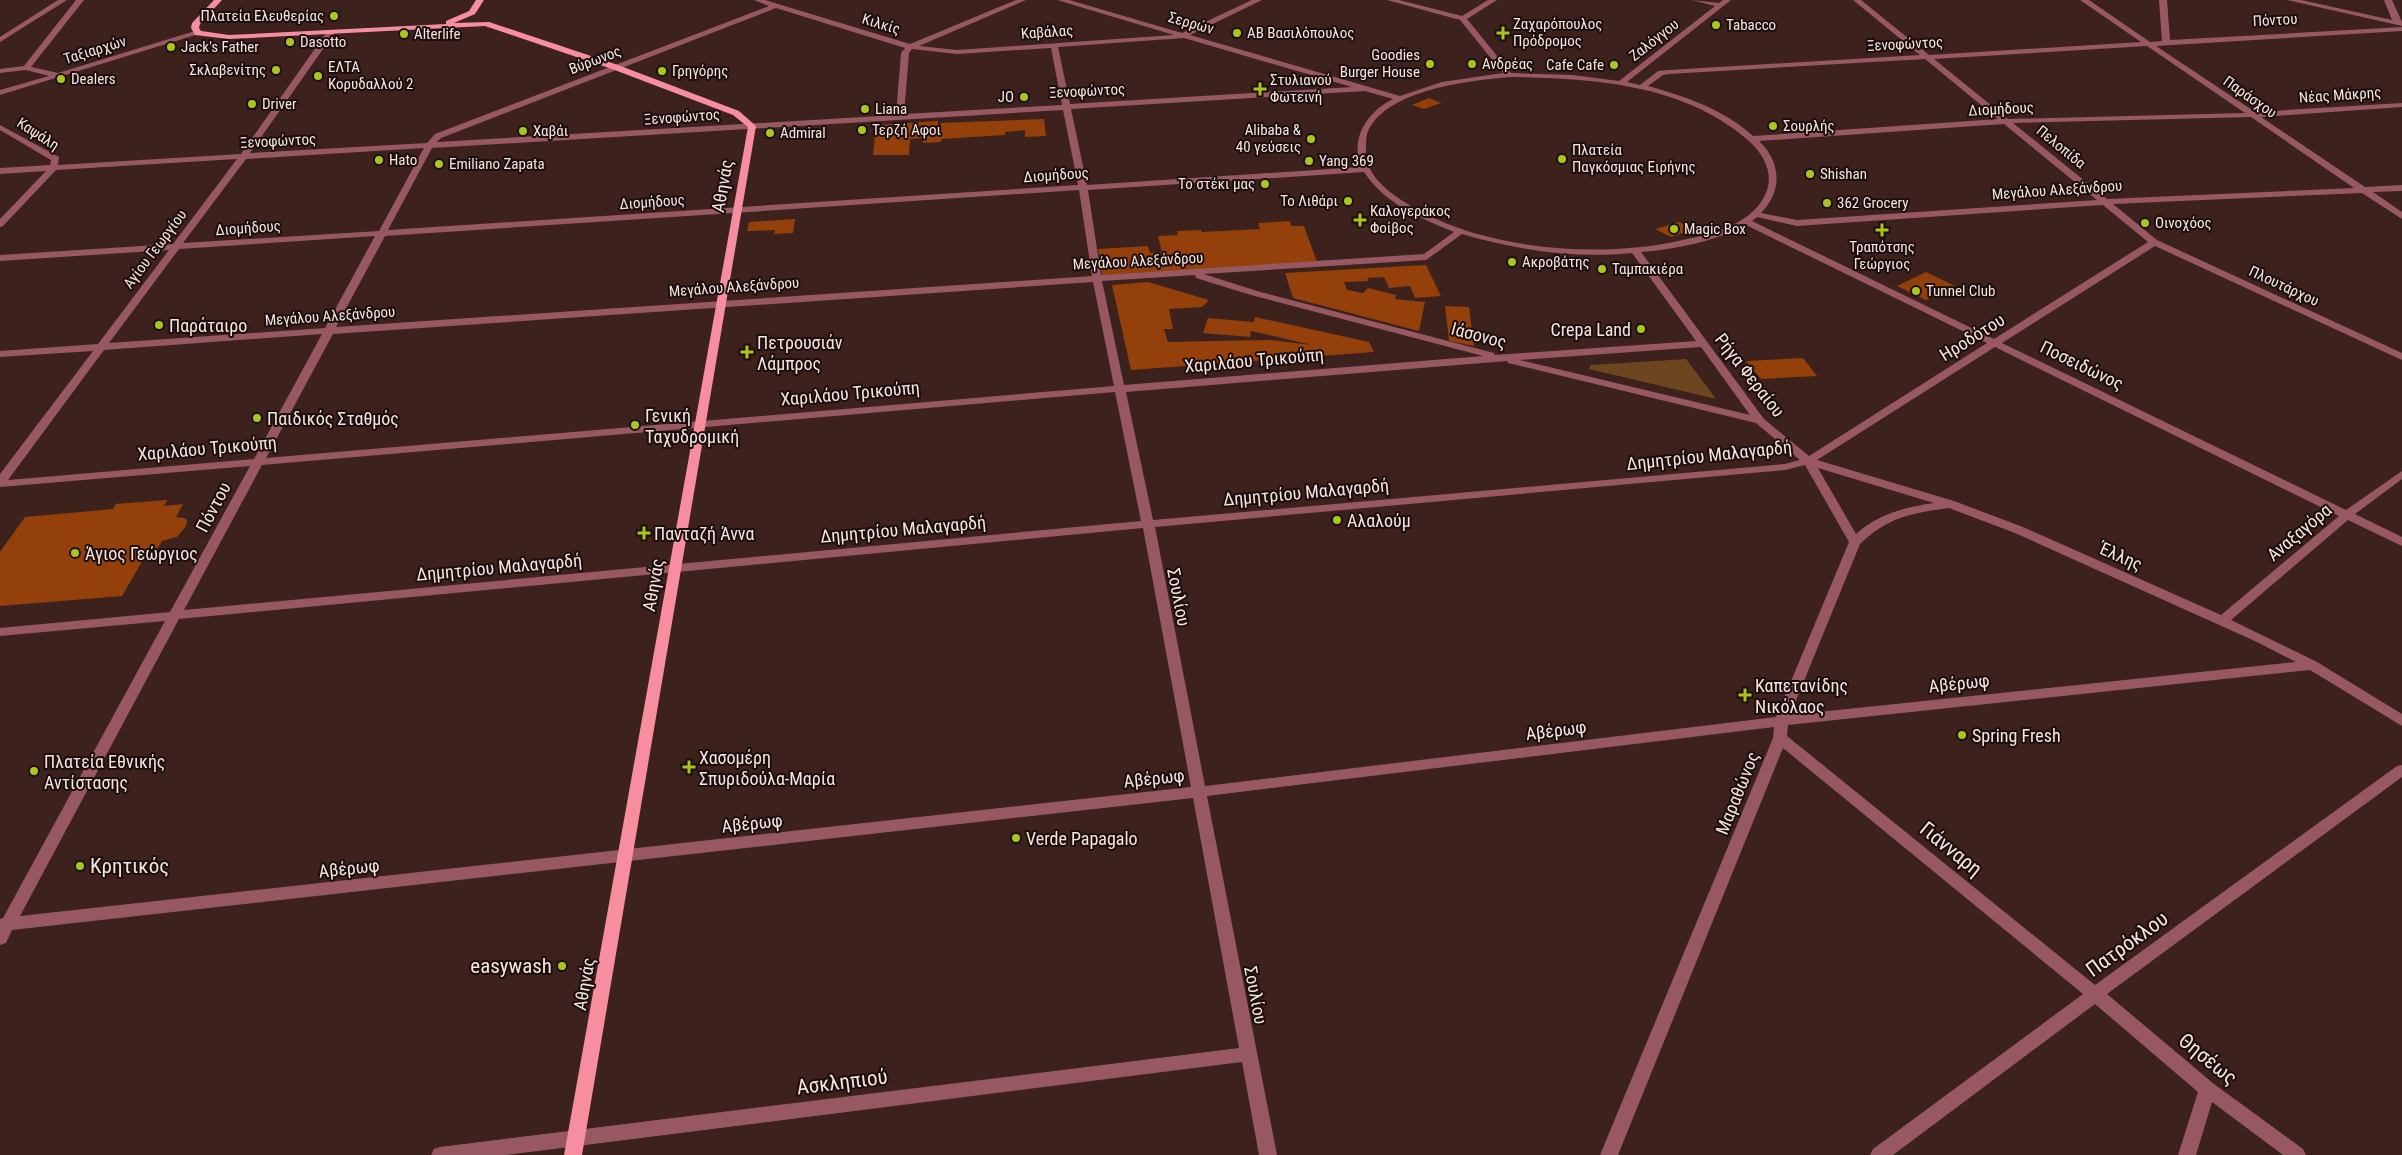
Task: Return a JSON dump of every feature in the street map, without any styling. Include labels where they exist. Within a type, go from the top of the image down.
[{"type":"main road","points":[[218,0],[196,23],[195,28],[198,33],[229,37],[486,24],[615,67],[736,112],[752,126]]},
{"type":"main road","points":[[442,26],[472,12],[480,0]]},
{"type":"main road","points":[[472,12],[486,24]]},
{"type":"main road","name":"Αθηνάς","points":[[573,1155],[752,126]]},
{"type":"street","points":[[0,40],[63,0]]},
{"type":"street","points":[[26,68],[80,0]]},
{"type":"street","name":"Κιλκίς","points":[[758,0],[910,48]]},
{"type":"street","points":[[900,116],[905,53],[910,48],[1022,0]]},
{"type":"street","name":"Σερρών","points":[[1060,0],[1400,99]]},
{"type":"street","points":[[1185,36],[1258,0]]},
{"type":"street","points":[[1391,0],[1464,18],[1509,75]]},
{"type":"street","points":[[1464,18],[1493,0]]},
{"type":"street","points":[[1696,0],[1720,5]]},
{"type":"street","name":"Ζαλόγγου","points":[[1621,83],[1727,0]]},
{"type":"street","name":"Πελοπίδα","points":[[1857,0],[2008,121],[2154,242]]},
{"type":"street","name":"Παράσχου","points":[[2084,0],[2150,43],[2250,115],[2402,216]]},
{"type":"street","points":[[2164,0],[2166,42]]},
{"type":"street","points":[[2291,0],[2400,25]]},
{"type":"street","points":[[2388,0],[2400,25]]},
{"type":"street","name":"Βύρωνος","points":[[429,146],[438,136],[775,6]]},
{"type":"street","name":"Πόντου","points":[[2150,43],[2400,25]]},
{"type":"street","name":"Αγίου Γεωργίου","points":[[0,483],[243,157],[331,32]]},
{"type":"street","name":"Ταξιαρχών","points":[[0,93],[198,33]]},
{"type":"street","name":"Καβάλας","points":[[910,48],[956,52],[1185,36]]},
{"type":"street","name":"Ξενοφώντος","points":[[1640,68],[1661,73],[2150,43]]},
{"type":"street","name":"Σουλίου","points":[[1054,46],[1083,188],[1097,279],[1148,524],[1268,1155]]},
{"type":"street","points":[[0,71],[26,68],[59,76]]},
{"type":"street","points":[[1642,87],[1661,73]]},
{"type":"street","points":[[1509,75],[1565,76],[1621,83],[1642,87],[1709,110],[1734,124],[1753,139],[1765,153],[1772,167],[1774,182],[1770,196],[1755,214],[1716,235],[1679,246],[1635,251],[1564,251],[1502,242],[1461,231],[1410,209],[1390,196],[1375,183],[1366,169],[1360,147],[1362,135],[1368,124],[1378,113],[1400,99],[1416,92],[1454,81],[1509,75]]},
{"type":"street","name":"Ξενοφώντος","points":[[0,171],[1366,89]]},
{"type":"street","name":"Νέας Μάκρης","points":[[2250,115],[2402,105]]},
{"type":"street","name":"Διομήδους","points":[[1753,139],[2008,121],[2250,115]]},
{"type":"street","name":"Καψάλη","points":[[0,127],[56,159],[53,168]]},
{"type":"street","name":"Πόντου","points":[[0,938],[4,925],[429,146]]},
{"type":"street","points":[[0,224],[53,168]]},
{"type":"street","name":"Διομήδους","points":[[0,258],[1366,169]]},
{"type":"street","name":"Μεγάλου Αλεξάνδρου","points":[[1755,214],[1797,223],[2106,202],[2402,188]]},
{"type":"street","name":"Ποσειδώνος","points":[[1745,221],[2402,542]]},
{"type":"street","name":"Μεγάλου Αλεξάνδρου","points":[[0,354],[721,303],[1426,257],[1461,231]]},
{"type":"street","name":"Ηροδότου","points":[[1808,461],[2154,242]]},
{"type":"street","name":"Πλουτάρχου","points":[[2154,242],[2402,357]]},
{"type":"street","name":"Ρήγα Φεραίου","points":[[1635,251],[1760,421],[1808,461],[1855,542]]},
{"type":"street","name":"Ιάσονος","points":[[1191,273],[1254,293],[1500,358],[1760,421]]},
{"type":"street","name":"Χαριλάου Τρικούπη","points":[[0,483],[700,423],[1500,358],[1703,344]]},
{"type":"street","name":"Έλλης","points":[[1808,461],[1950,504],[2019,530],[2222,621],[2312,665],[2402,721]]},
{"type":"street","name":"Δημητρίου Μαλαγαρδή","points":[[0,632],[1148,524],[1764,470],[1808,461]]},
{"type":"street","name":"Αναξαγόρα","points":[[2222,621],[2347,515],[2402,474]]},
{"type":"street","name":"Μαραθώνος","points":[[1609,1155],[1780,738],[1781,721],[1855,542],[1866,530],[1886,517],[1908,511],[1950,504]]},
{"type":"street","name":"Αβέρωφ","points":[[4,925],[1198,792],[1781,721],[2312,665]]},
{"type":"street","name":"Γιάνναρη","points":[[1780,738],[2095,994]]},
{"type":"street","name":"Πατρόκλου","points":[[1879,1155],[2095,994],[2402,770]]},
{"type":"street","name":"Θησέως","points":[[2095,994],[2208,1089],[2297,1155]]},
{"type":"street","name":"Ασκληπιού","points":[[440,1155],[1250,1054]]},
{"type":"street","points":[[2187,1155],[2208,1089]]},
{"type":"shaded area","points":[[1686,359],[1716,399],[1589,369],[1591,365]]},
{"type":"building","points":[[1429,98],[1441,103],[1424,109],[1412,105]]},
{"type":"building","points":[[1044,119],[1046,136],[1025,137],[1025,130],[1005,132],[1005,135],[941,139],[941,142],[923,143],[923,138],[910,139],[909,155],[873,155],[876,125],[938,121],[938,131],[941,131],[941,123]]},
{"type":"building","points":[[795,219],[793,233],[774,234],[775,230],[747,231],[749,222]]},
{"type":"building","points":[[1290,221],[1291,226],[1304,226],[1317,262],[1102,275],[1098,249],[1148,246],[1150,253],[1162,252],[1158,236],[1178,235],[1177,231],[1201,230],[1202,232],[1260,229],[1258,223]]},
{"type":"building","name":"Magic Box","points":[[1679,222],[1693,229],[1671,237],[1655,229]]},
{"type":"building","points":[[1426,265],[1441,296],[1415,298],[1410,286],[1389,288],[1384,277],[1367,278],[1369,281],[1344,282],[1347,290],[1363,293],[1368,288],[1396,295],[1395,299],[1425,302],[1419,331],[1293,298],[1285,273]]},
{"type":"building","points":[[1926,272],[1955,286],[1926,300],[1897,286]]},
{"type":"building","points":[[1148,282],[1209,300],[1202,307],[1169,309],[1173,329],[1164,329],[1168,342],[1269,340],[1312,345],[1251,331],[1250,337],[1203,333],[1208,318],[1254,322],[1255,317],[1369,342],[1374,352],[1131,370],[1112,285]]},
{"type":"building","points":[[1445,306],[1469,307],[1474,346],[1449,341]]},
{"type":"building","points":[[1803,358],[1817,376],[1761,379],[1746,361]]},
{"type":"building","name":"Άγιος Γεώργιος","points":[[167,500],[164,506],[183,504],[176,517],[187,520],[186,526],[177,537],[162,541],[155,553],[147,553],[122,596],[0,606],[0,552],[25,517],[113,509],[116,504]]},
{"type":"place","name":"Πλατεία Ελευθερίας","points":[[334,16]]},
{"type":"place","name":"Tabacco","points":[[1716,25]]},
{"type":"place","name":"ΑΒ Βασιλόπουλος","points":[[1237,33]]},
{"type":"place","name":"Ζαχαρόπουλος Πρόδρομος","points":[[1503,33]]},
{"type":"place","name":"Alterlife","points":[[404,34]]},
{"type":"place","name":"Dasotto","points":[[290,42]]},
{"type":"place","name":"Jack's Father","points":[[171,47]]},
{"type":"place","name":"Goodies Burger House","points":[[1430,64]]},
{"type":"place","name":"Ανδρέας","points":[[1472,64]]},
{"type":"place","name":"Cafe Cafe","points":[[1614,65]]},
{"type":"place","name":"Σκλαβενίτης","points":[[276,70]]},
{"type":"place","name":"Γρηγόρης","points":[[662,71]]},
{"type":"place","name":"ΕΛΤΑ Κορυδαλλού 2","points":[[318,76]]},
{"type":"place","name":"Dealers","points":[[61,79]]},
{"type":"place","name":"Στυλιανού Φωτεινή","points":[[1260,89]]},
{"type":"place","name":"JO","points":[[1024,97]]},
{"type":"place","name":"Driver","points":[[252,104]]},
{"type":"place","name":"Liana","points":[[865,109]]},
{"type":"place","name":"Σουρλής","points":[[1773,126]]},
{"type":"place","name":"Τερζή Αφοι","points":[[862,130]]},
{"type":"place","name":"Χαβάι","points":[[523,131]]},
{"type":"place","name":"Admiral","points":[[770,133]]},
{"type":"place","name":"Alibaba & 40 γεύσεις","points":[[1311,139]]},
{"type":"place","name":"Πλατεία Παγκόσμιας Ειρήνης","points":[[1562,159]]},
{"type":"place","name":"Hato","points":[[379,160]]},
{"type":"place","name":"Yang 369","points":[[1309,161]]},
{"type":"place","name":"Emiliano Zapata","points":[[439,164]]},
{"type":"place","name":"Shishan","points":[[1810,174]]},
{"type":"place","name":"Το στέκι μας","points":[[1265,184]]},
{"type":"place","name":"Το Λιθάρι","points":[[1348,201]]},
{"type":"place","name":"362 Grocery","points":[[1827,203]]},
{"type":"place","name":"Καλογεράκος Φοίβος","points":[[1360,220]]},
{"type":"place","name":"Οινοχόος","points":[[2145,223]]},
{"type":"place","name":"Magic Box","points":[[1674,229]]},
{"type":"place","name":"Τραπότσης Γεώργιος","points":[[1882,230]]},
{"type":"place","name":"Ακροβάτης","points":[[1512,262]]},
{"type":"place","name":"Ταμπακιέρα","points":[[1602,269]]},
{"type":"place","name":"Tunnel Club","points":[[1916,291]]},
{"type":"place","name":"Παράταιρο","points":[[159,325]]},
{"type":"place","name":"Crepa Land","points":[[1641,329]]},
{"type":"place","name":"Πετρουσιάν Λάμπρος","points":[[747,352]]},
{"type":"place","name":"Παιδικός Σταθμός","points":[[257,418]]},
{"type":"place","name":"Γενική Ταχυδρομική","points":[[635,425]]},
{"type":"place","name":"Αλαλούμ","points":[[1337,520]]},
{"type":"place","name":"Πανταζή Άννα","points":[[644,533]]},
{"type":"place","name":"Άγιος Γεώργιος","points":[[75,553]]},
{"type":"place","name":"Καπετανίδης Νικόλαος","points":[[1745,695]]},
{"type":"place","name":"Spring Fresh","points":[[1962,735]]},
{"type":"place","name":"Χασομέρη Σπυριδούλα-Μαρία","points":[[689,767]]},
{"type":"place","name":"Πλατεία Εθνικής Αντίστασης","points":[[34,771]]},
{"type":"place","name":"Verde Papagalo","points":[[1016,838]]},
{"type":"place","name":"Κρητικός","points":[[80,866]]},
{"type":"place","name":"easywash","points":[[562,966]]}]
